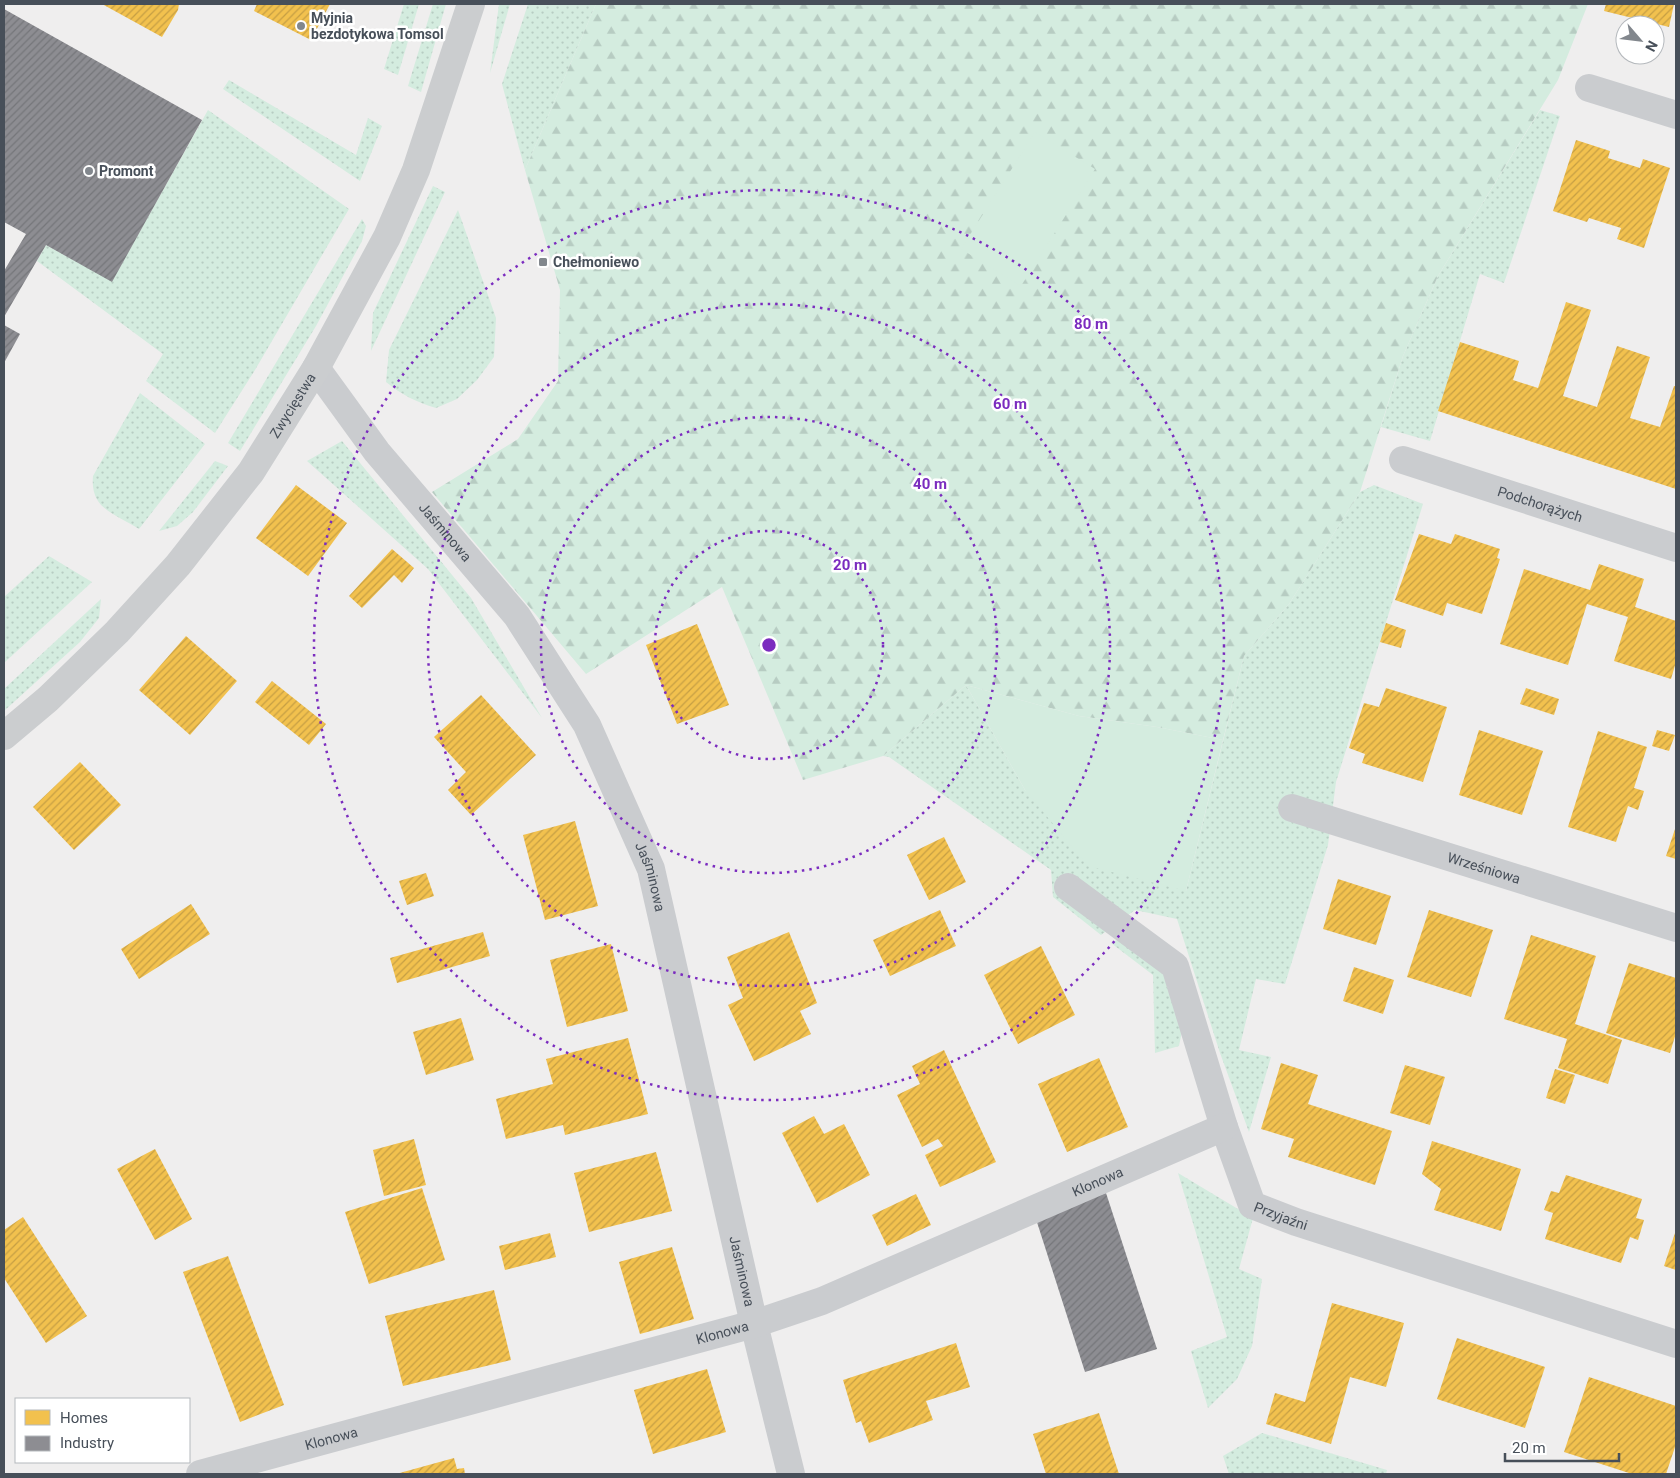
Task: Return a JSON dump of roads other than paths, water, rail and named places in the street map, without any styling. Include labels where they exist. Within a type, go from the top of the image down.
[{"type":"main road","name":"Zwycięstwa","points":[[4,736],[48,700],[110,639],[178,565],[251,472],[316,368],[387,237],[416,170],[471,4]]},
{"type":"street","points":[[1589,88],[1676,115]]},
{"type":"street","name":"Jaśminowa","points":[[316,368],[377,452],[517,616],[587,725],[652,869],[754,1324],[791,1474]]},
{"type":"street","name":"Podchorążych","points":[[1402,460],[1676,548]]},
{"type":"street","name":"Wrześniowa","points":[[1292,808],[1676,928]]},
{"type":"street","name":"Przyjaźni","points":[[1068,887],[1175,966],[1224,1127],[1252,1205],[1296,1222],[1676,1344]]},
{"type":"street","name":"Klonowa","points":[[200,1474],[754,1324],[822,1301],[1224,1127]]},
{"type":"place","name":"Myjnia bezdotykowa Tomsol","points":[[301,26]]},
{"type":"place","name":"Promont","points":[[89,171]]},
{"type":"place","name":"Chełmoniewo","points":[[543,262]]}]
